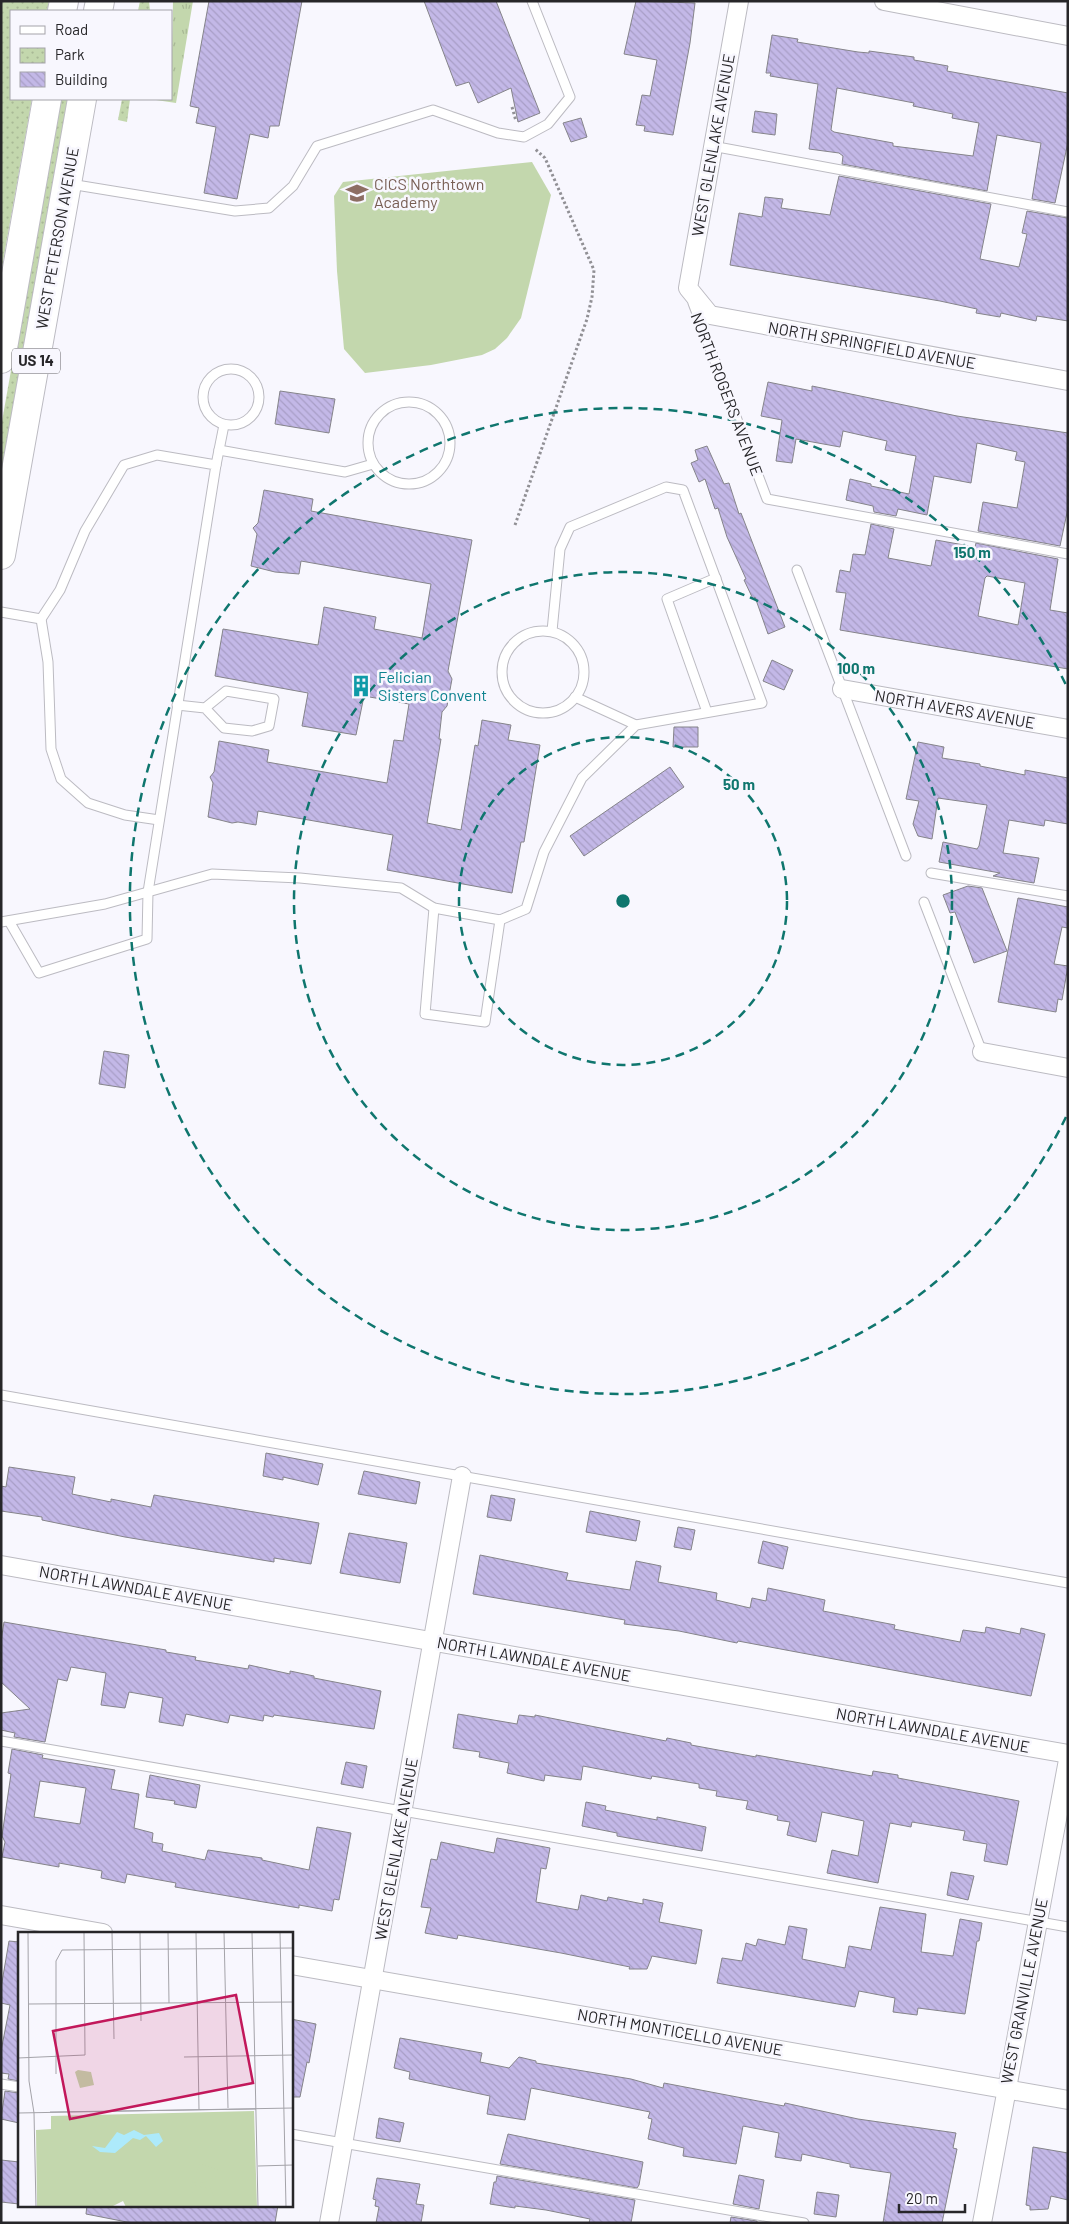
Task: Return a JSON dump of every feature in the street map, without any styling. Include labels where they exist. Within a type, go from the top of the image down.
[{"type":"main road","name":"WEST PETERSON AVENUE","points":[[1,359],[47,100]]},
{"type":"main road","name":"WEST PETERSON AVENUE","points":[[1,555],[82,100]]},
{"type":"street","name":"WEST GLENLAKE AVENUE","points":[[688,288],[739,1]]},
{"type":"street","points":[[884,1],[1068,36]]},
{"type":"street","name":"NORTH SPRINGFIELD AVENUE","points":[[688,288],[710,315],[1068,381]]},
{"type":"street","name":"NORTH AVERS AVENUE","points":[[842,689],[1068,729]]},
{"type":"street","points":[[982,1052],[1068,1068]]},
{"type":"street","name":"WEST GLENLAKE AVENUE","points":[[329,2223],[462,1476]]},
{"type":"street","name":"NORTH LAWNDALE AVENUE","points":[[1,1564],[1068,1754]]},
{"type":"street","name":"WEST GRANVILLE AVENUE","points":[[982,2223],[1068,1760]]},
{"type":"street","points":[[1,1915],[97,1932]]},
{"type":"street","name":"NORTH MONTICELLO AVENUE","points":[[292,1965],[1068,2100]]},
{"type":"lane","points":[[67,183],[236,211],[269,208],[293,186],[317,146],[434,110],[498,133],[524,137],[548,124],[570,97],[532,1]]},
{"type":"lane","points":[[712,146],[1068,212]]},
{"type":"lane","name":"NORTH ROGERS AVENUE","points":[[688,288],[767,499],[1068,554]]},
{"type":"lane","points":[[238,370],[254,381],[258,390],[259,400],[251,417],[234,426],[224,425],[215,421],[208,414],[202,395],[205,385],[219,371],[238,370]]},
{"type":"lane","points":[[404,402],[416,402],[437,412],[444,421],[450,444],[448,456],[443,466],[425,481],[402,484],[381,474],[373,464],[367,442],[374,420],[382,411],[404,402]]},
{"type":"lane","points":[[224,425],[148,892],[147,939],[39,973],[5,922],[105,904],[148,892],[212,874],[300,878],[401,888],[434,908],[500,920],[526,909],[544,852],[582,778],[636,725],[762,703],[683,490],[666,487],[570,527],[560,549],[552,632]]},
{"type":"lane","points":[[219,450],[345,472],[373,464]]},
{"type":"lane","points":[[159,820],[125,815],[88,803],[61,779],[51,749],[48,662],[42,619],[60,590],[85,531],[124,465],[157,455],[216,465]]},
{"type":"lane","points":[[797,570],[906,856]]},
{"type":"lane","points":[[707,712],[667,599],[716,578]]},
{"type":"lane","points":[[1,612],[42,619]]},
{"type":"lane","points":[[552,632],[567,639],[579,652],[583,675],[581,686],[575,697],[557,710],[534,712],[523,708],[514,701],[505,686],[502,668],[504,657],[510,647],[529,633],[552,632]]},
{"type":"lane","points":[[177,705],[205,708],[224,728],[252,731],[269,726],[274,699],[226,691],[205,708]]},
{"type":"lane","points":[[575,697],[636,725]]},
{"type":"lane","points":[[931,872],[1068,896]]},
{"type":"lane","points":[[924,902],[982,1052]]},
{"type":"lane","points":[[434,908],[425,1014],[485,1022],[500,920]]},
{"type":"lane","points":[[1,1395],[1068,1583]]},
{"type":"lane","points":[[1,1741],[1068,1927]]},
{"type":"lane","points":[[1,2084],[18,2087]]},
{"type":"lane","points":[[292,2134],[804,2223]]},
{"type":"path","points":[[515,525],[587,319],[592,297],[594,270],[545,158],[530,145]]},
{"type":"green space","points":[[1,1],[49,1],[47,10],[10,10],[10,100],[32,100],[1,273]]},
{"type":"green space","points":[[140,1],[149,1],[150,10],[138,10]]},
{"type":"green space","points":[[173,1],[193,1],[176,103],[156,100],[172,100]]},
{"type":"green space","points":[[59,100],[69,100],[1,476],[1,427]]},
{"type":"green space","points":[[122,100],[130,100],[127,122],[118,120]]},
{"type":"green space","points":[[532,162],[551,195],[521,318],[507,338],[495,349],[482,355],[431,365],[365,373],[344,349],[337,271],[334,196],[343,182]]},
{"type":"building","points":[[209,1],[302,1],[279,126],[270,126],[268,138],[250,134],[237,199],[204,193],[216,127],[196,123],[199,108],[190,106]]},
{"type":"building","points":[[424,1],[496,1],[540,113],[518,122],[511,88],[478,103],[469,82],[456,86]]},
{"type":"building","points":[[636,1],[695,3],[690,43],[673,135],[644,131],[645,126],[636,125],[642,95],[650,96],[657,60],[624,54]]},
{"type":"building","points":[[772,35],[798,39],[797,42],[858,52],[869,53],[869,51],[914,57],[914,60],[948,66],[947,71],[1068,93],[1068,142],[1055,203],[1032,199],[1041,143],[997,135],[987,191],[842,164],[843,156],[839,153],[809,149],[818,84],[770,76],[771,73],[766,73]],"holes":[[[837,88],[914,103],[913,106],[953,114],[952,118],[979,123],[973,156],[893,146],[893,143],[831,130]]]},
{"type":"building","points":[[755,111],[777,114],[775,135],[752,132]]},
{"type":"building","points":[[581,118],[587,137],[571,142],[563,123]]},
{"type":"building","points":[[839,176],[991,204],[980,259],[1019,267],[1027,234],[1022,233],[1027,211],[1068,218],[1068,321],[1037,316],[1036,321],[1001,313],[1000,317],[976,313],[977,309],[940,301],[730,265],[739,213],[762,217],[765,197],[783,199],[781,208],[830,215]]},
{"type":"building","points":[[768,382],[812,391],[812,386],[957,416],[1068,433],[1068,508],[1060,546],[978,531],[983,502],[1017,508],[1025,462],[1015,460],[1017,452],[977,443],[971,483],[934,476],[927,515],[898,509],[896,516],[874,512],[873,506],[846,500],[850,479],[871,484],[871,486],[909,494],[916,456],[885,450],[887,441],[843,431],[840,447],[796,439],[792,463],[776,461],[782,420],[761,416]]},
{"type":"building","points":[[280,391],[335,399],[329,433],[275,424]]},
{"type":"building","points":[[707,446],[724,484],[729,483],[739,514],[741,513],[785,627],[768,634],[755,597],[753,599],[744,580],[746,579],[727,537],[718,508],[715,509],[705,479],[699,482],[691,463],[698,460],[695,450]]},
{"type":"building","name":"Felician Sisters Convent","points":[[264,490],[313,499],[311,511],[472,540],[448,671],[452,679],[447,706],[442,712],[439,739],[441,739],[427,823],[461,830],[475,745],[478,746],[482,720],[511,725],[508,740],[540,745],[524,842],[521,842],[512,893],[387,870],[393,835],[258,811],[256,825],[232,823],[208,817],[213,783],[210,777],[214,772],[219,741],[269,750],[267,762],[387,783],[394,740],[403,741],[409,704],[364,696],[356,735],[302,726],[308,693],[215,676],[223,629],[318,645],[324,607],[376,617],[374,629],[422,638],[431,584],[301,561],[299,574],[275,572],[251,566],[257,534],[253,528],[258,523]]},
{"type":"building","points":[[871,524],[894,529],[888,558],[931,566],[936,540],[975,547],[976,543],[1058,559],[1050,610],[1068,613],[1068,669],[840,630],[846,593],[836,592],[840,570],[850,572],[853,554],[865,555]],"holes":[[[987,576],[1025,583],[1018,625],[978,616],[985,578]]]},
{"type":"building","points":[[772,660],[793,670],[784,690],[763,681]]},
{"type":"building","points":[[674,727],[698,727],[698,747],[673,747]]},
{"type":"building","points":[[918,742],[944,747],[942,758],[980,764],[980,766],[1025,775],[1025,770],[1068,778],[1068,824],[1045,820],[1044,826],[1009,820],[1003,853],[1039,858],[1034,883],[993,876],[1000,873],[939,862],[943,842],[977,849],[987,805],[938,798],[932,839],[918,836],[913,824],[919,801],[906,799]]},
{"type":"building","points":[[670,767],[684,787],[584,856],[570,836]]},
{"type":"building","points":[[968,886],[982,888],[1007,951],[974,963],[955,912],[950,913],[943,895]]},
{"type":"building","points":[[1018,898],[1068,907],[1068,928],[1062,927],[1054,964],[1068,966],[1062,1000],[1058,999],[1056,1012],[998,1002]]},
{"type":"building","points":[[104,1051],[129,1055],[125,1088],[99,1084]]},
{"type":"building","points":[[266,1453],[323,1464],[318,1485],[283,1477],[283,1480],[263,1476]]},
{"type":"building","points":[[9,1467],[75,1477],[72,1494],[111,1502],[111,1499],[151,1507],[154,1495],[319,1523],[311,1564],[274,1558],[274,1562],[125,1537],[42,1520],[42,1517],[1,1511],[1,1486],[6,1487]]},
{"type":"building","points":[[364,1471],[420,1482],[416,1504],[358,1494]]},
{"type":"building","points":[[491,1495],[515,1499],[511,1521],[487,1517]]},
{"type":"building","points":[[590,1511],[640,1521],[636,1541],[586,1532]]},
{"type":"building","points":[[678,1527],[695,1530],[691,1550],[674,1547]]},
{"type":"building","points":[[349,1533],[407,1543],[400,1583],[340,1573]]},
{"type":"building","points":[[763,1541],[788,1547],[783,1569],[758,1563]]},
{"type":"building","points":[[480,1555],[568,1573],[566,1580],[630,1590],[636,1561],[661,1566],[658,1582],[717,1593],[716,1600],[750,1608],[752,1598],[766,1601],[768,1588],[825,1600],[823,1611],[895,1625],[894,1629],[960,1642],[963,1630],[985,1633],[986,1627],[1020,1634],[1021,1628],[1045,1634],[1031,1696],[738,1641],[737,1643],[679,1631],[624,1624],[625,1620],[473,1594]]},
{"type":"building","points":[[4,1622],[166,1650],[166,1652],[196,1657],[195,1660],[248,1669],[249,1665],[290,1674],[290,1671],[314,1676],[314,1678],[381,1691],[374,1729],[274,1715],[273,1717],[264,1715],[263,1721],[230,1715],[228,1723],[186,1714],[183,1726],[159,1722],[163,1698],[129,1692],[125,1708],[101,1705],[106,1673],[71,1667],[67,1681],[58,1679],[45,1742],[14,1737],[15,1733],[1,1730],[1,1713],[30,1709],[1,1682],[1,1641]]},
{"type":"building","points":[[458,1714],[517,1724],[519,1715],[535,1717],[535,1715],[666,1741],[667,1738],[691,1743],[691,1745],[756,1757],[756,1755],[872,1776],[873,1771],[898,1775],[898,1778],[1019,1801],[1007,1865],[984,1861],[987,1844],[963,1840],[965,1831],[912,1822],[911,1827],[890,1823],[878,1883],[827,1873],[832,1850],[858,1856],[864,1821],[822,1812],[816,1842],[787,1835],[790,1822],[777,1820],[778,1816],[746,1809],[748,1801],[716,1796],[717,1791],[699,1788],[699,1784],[652,1776],[651,1779],[583,1766],[581,1780],[545,1775],[544,1781],[507,1773],[509,1763],[479,1757],[480,1752],[453,1748]]},
{"type":"building","points":[[12,1749],[43,1755],[42,1758],[115,1770],[111,1789],[139,1794],[134,1828],[153,1833],[152,1842],[163,1844],[162,1851],[205,1860],[208,1850],[262,1858],[262,1860],[309,1870],[317,1827],[351,1833],[339,1900],[334,1899],[332,1911],[299,1905],[299,1908],[175,1887],[176,1883],[127,1874],[125,1883],[101,1878],[102,1871],[59,1863],[59,1867],[2,1857],[5,1842],[2,1836],[11,1774],[8,1773]],"holes":[[[40,1781],[86,1788],[80,1824],[34,1817]]]},
{"type":"building","points":[[346,1762],[367,1766],[363,1788],[341,1784]]},
{"type":"building","points":[[150,1775],[200,1785],[196,1808],[174,1804],[175,1801],[146,1797]]},
{"type":"building","points":[[586,1802],[606,1806],[605,1810],[657,1820],[657,1817],[706,1827],[702,1851],[617,1836],[617,1833],[582,1826]]},
{"type":"building","points":[[497,1838],[550,1848],[546,1869],[541,1868],[536,1902],[578,1910],[581,1895],[607,1901],[608,1897],[643,1904],[643,1899],[663,1903],[659,1922],[702,1930],[696,1964],[652,1956],[647,1969],[629,1969],[630,1967],[561,1953],[458,1935],[457,1939],[425,1933],[431,1908],[421,1907],[431,1859],[437,1860],[441,1842],[494,1853]]},
{"type":"building","points":[[951,1872],[974,1876],[968,1900],[947,1895]]},
{"type":"building","points":[[880,1907],[926,1914],[921,1952],[953,1956],[960,1919],[982,1923],[979,1941],[977,1941],[965,2014],[918,2008],[917,2015],[893,2012],[895,1998],[859,1991],[855,2007],[717,1983],[722,1958],[742,1961],[746,1943],[756,1946],[758,1939],[785,1945],[789,1926],[807,1929],[802,1959],[845,1968],[849,1946],[871,1950]]},
{"type":"building","points":[[9,1941],[18,1942],[18,2081],[8,2079],[9,2074],[1,2073],[1,2051],[10,2005],[1,2003],[1,1988]]},
{"type":"building","points":[[292,2019],[316,2024],[309,2063],[307,2062],[300,2097],[292,2097]]},
{"type":"building","points":[[400,2038],[482,2053],[480,2062],[509,2068],[519,2057],[536,2061],[536,2063],[631,2079],[663,2088],[664,2083],[784,2106],[785,2103],[858,2119],[956,2133],[953,2148],[957,2149],[942,2223],[883,2223],[891,2173],[850,2167],[850,2164],[802,2154],[801,2161],[775,2157],[779,2133],[743,2126],[736,2164],[683,2156],[684,2148],[648,2139],[652,2119],[648,2118],[650,2112],[571,2096],[531,2088],[525,2120],[487,2114],[490,2096],[409,2079],[410,2072],[394,2068]]},
{"type":"building","points":[[5,2091],[18,2093],[18,2123],[1,2119]]},
{"type":"building","points":[[379,2118],[404,2123],[400,2142],[376,2138]]},
{"type":"building","points":[[508,2134],[643,2162],[639,2185],[637,2188],[500,2164]]},
{"type":"building","points":[[1033,2147],[1068,2153],[1068,2200],[1051,2196],[1048,2209],[1030,2210],[1030,2206],[1026,2205]]},
{"type":"building","points":[[1,2160],[18,2162],[18,2204],[1,2202]]},
{"type":"building","points":[[739,2175],[764,2180],[759,2209],[733,2204]]},
{"type":"building","points":[[497,2176],[635,2200],[631,2223],[589,2223],[590,2219],[546,2210],[490,2204]]},
{"type":"building","points":[[377,2178],[420,2184],[416,2204],[424,2205],[421,2223],[376,2223],[379,2207],[375,2206],[376,2200],[373,2199]]},
{"type":"building","points":[[817,2192],[839,2195],[836,2217],[814,2214]]},
{"type":"building","points":[[87,2206],[278,2206],[275,2223],[132,2223],[86,2214]]},
{"type":"building","points":[[731,2217],[757,2221],[757,2223],[730,2223]]},
{"type":"place","name":"CICS Northtown Academy","points":[[357,193]]},
{"type":"place","name":"Felician Sisters Convent","points":[[361,686]]}]
